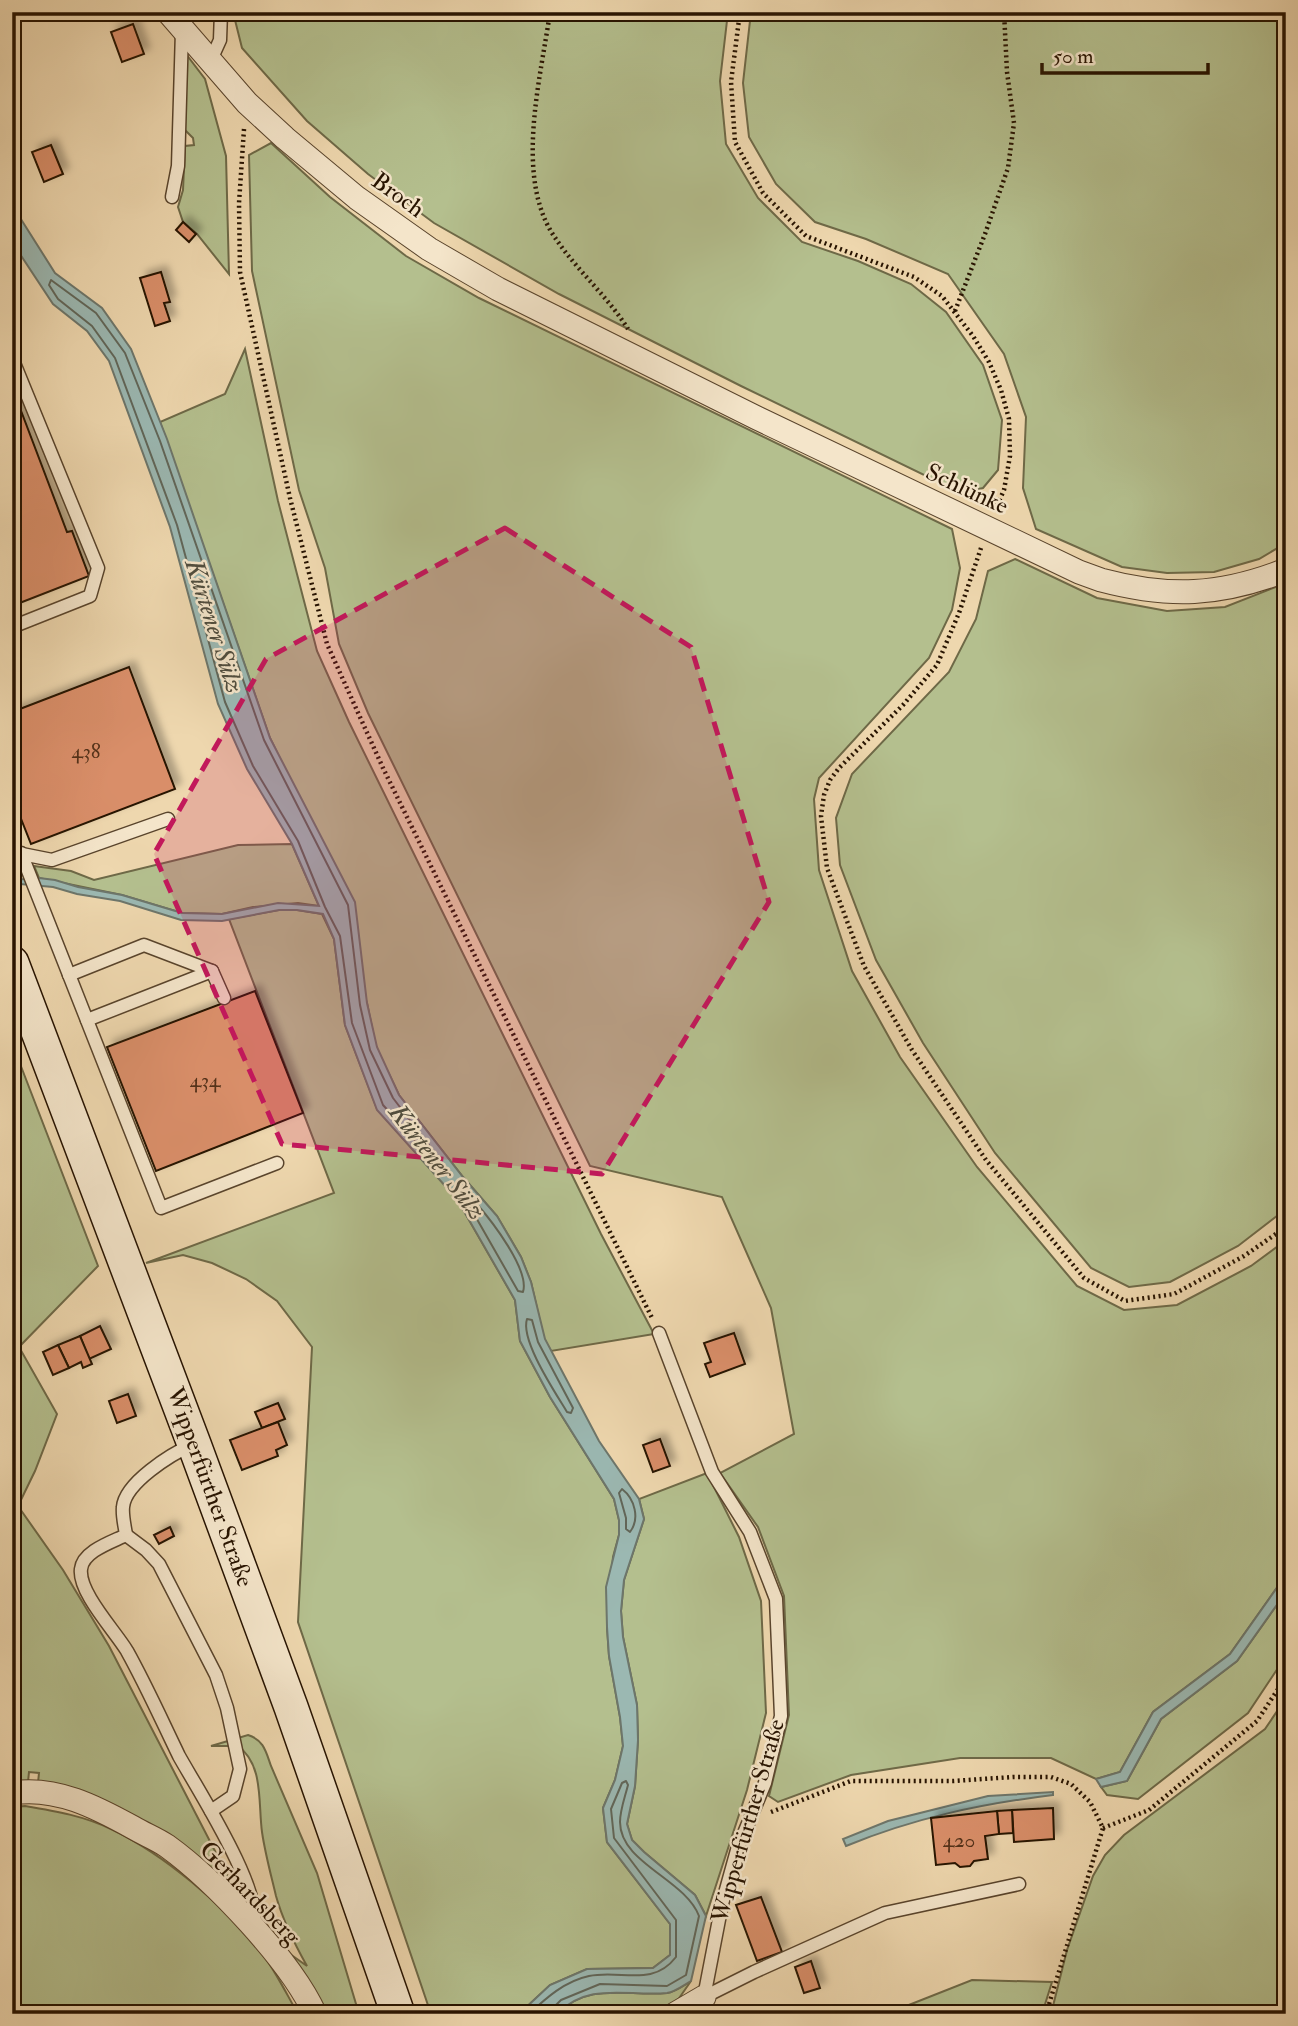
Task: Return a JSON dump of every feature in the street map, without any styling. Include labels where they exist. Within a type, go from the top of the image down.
[{"type":"main road","name":"Wipperfürther Straße","points":[[12,963],[291,1707],[398,2014]]},
{"type":"street","name":"Broch","points":[[168,12],[247,103],[357,198],[429,249],[498,289],[642,362]]},
{"type":"street","name":"Schlünke","points":[[642,362],[1079,572],[1134,589],[1166,593],[1219,590],[1286,570]]},
{"type":"street","name":"Gerhardsberg","points":[[12,1793],[58,1795],[86,1802],[166,1845],[220,1892],[278,1957],[315,2014]]},
{"type":"street","points":[[675,2014],[704,1997]]},
{"type":"lane","points":[[210,63],[220,40],[221,12]]},
{"type":"lane","points":[[172,197],[178,166],[182,31]]},
{"type":"lane","points":[[12,358],[98,568],[90,596],[12,627]]},
{"type":"lane","points":[[17,853],[52,860],[168,819]]},
{"type":"lane","points":[[17,853],[38,896],[161,1208],[277,1163]]},
{"type":"lane","points":[[69,975],[144,945],[212,971],[224,998]]},
{"type":"lane","points":[[86,1020],[212,971]]},
{"type":"lane","name":"Wipperfürther Straße","points":[[659,1333],[712,1472],[750,1532],[776,1599],[781,1716],[765,1783],[737,1850],[722,1904],[704,1997]]},
{"type":"lane","points":[[194,1444],[177,1451],[130,1489],[123,1506],[126,1535],[159,1564],[216,1675],[227,1708],[240,1769],[238,1782],[233,1796],[211,1811]]},
{"type":"lane","points":[[126,1535],[87,1556],[81,1565],[81,1577],[88,1594],[127,1651],[181,1759],[232,1848],[257,1916],[252,1928]]},
{"type":"lane","points":[[704,1997],[885,1913],[1018,1884]]},
{"type":"path","points":[[550,12],[535,122],[533,161],[538,200],[551,231],[568,255],[616,309],[635,340],[642,362]]},
{"type":"path","points":[[740,12],[732,82],[735,142],[764,193],[806,236],[914,277],[943,296],[989,362],[1009,419],[1010,456],[1004,490],[937,665],[903,705],[839,768],[824,795],[821,816],[827,869],[864,966],[912,1050],[986,1160],[1084,1278],[1125,1301],[1174,1294],[1244,1256],[1286,1227]]},
{"type":"path","points":[[954,310],[1008,168],[1014,123],[1007,72],[1004,12]]},
{"type":"path","points":[[247,103],[241,166],[240,272],[290,498],[327,644],[383,768],[659,1333]]},
{"type":"path","points":[[1103,1828],[1149,1810],[1256,1721],[1286,1677]]},
{"type":"path","points":[[752,1815],[778,1811],[851,1782],[1051,1777],[1071,1784],[1090,1802],[1103,1828],[1046,2014]]},
{"type":"highlighted area","points":[[505,528],[691,647],[769,902],[602,1174],[282,1144],[154,854],[266,659]]},
{"type":"green space","points":[[233,12],[728,12],[720,81],[726,144],[758,198],[802,242],[858,261],[911,284],[946,312],[983,365],[1002,420],[998,470],[983,488],[961,493],[559,294],[434,223],[368,174],[307,121],[242,48]]},
{"type":"green space","points":[[751,12],[1286,12],[1286,543],[1259,559],[1214,572],[1167,573],[1122,567],[1036,529],[1023,488],[1026,417],[1004,354],[948,274],[866,239],[815,222],[776,184],[749,137],[743,83]]},
{"type":"green space","points":[[186,54],[205,79],[226,156],[229,274],[197,234],[183,222],[178,207],[183,190],[185,146],[194,145],[193,138],[185,130]]},
{"type":"green space","points":[[271,143],[330,197],[406,256],[479,298],[952,529],[960,568],[952,610],[929,658],[819,778],[814,799],[819,870],[852,971],[900,1057],[977,1167],[1077,1286],[1124,1310],[1177,1305],[1251,1266],[1286,1240],[1286,1575],[1230,1654],[1153,1712],[1120,1772],[1096,1779],[1051,1758],[960,1758],[851,1775],[778,1802],[769,1796],[789,1715],[784,1596],[758,1527],[720,1473],[794,1434],[771,1308],[722,1197],[590,1166],[368,713],[339,644],[325,568],[299,490],[252,271],[249,155]]},
{"type":"green space","points":[[245,349],[278,501],[317,651],[349,722],[601,1234],[654,1334],[551,1351],[544,1339],[531,1282],[521,1257],[497,1216],[399,1095],[376,1047],[367,1003],[306,812],[270,738],[160,422],[225,394]]},
{"type":"green space","points":[[1015,559],[1097,598],[1167,611],[1225,607],[1286,583],[1286,1209],[1238,1246],[1170,1282],[1129,1287],[1091,1268],[995,1153],[923,1043],[876,960],[840,865],[836,818],[852,774],[949,672],[976,619],[988,571]]},
{"type":"green space","points":[[292,844],[319,906],[298,903],[253,907],[222,914],[182,913],[122,895],[39,878],[34,866],[71,871],[94,880],[238,845]]},
{"type":"green space","points":[[279,910],[322,914],[334,939],[345,1025],[377,1109],[457,1199],[515,1300],[520,1341],[550,1397],[614,1499],[619,1520],[607,1627],[623,1746],[615,1780],[603,1808],[607,1842],[670,1924],[670,1955],[653,1968],[587,1969],[550,1985],[519,2014],[431,2014],[298,1622],[312,1347],[277,1301],[246,1279],[212,1263],[183,1255],[146,1263],[334,1193],[229,919]]},
{"type":"green space","points":[[12,1043],[98,1266],[19,1347],[57,1414],[18,1506],[63,1570],[109,1646],[230,1880],[226,1884],[38,1783],[39,1773],[29,1772],[28,1782],[12,1783]]},
{"type":"green space","points":[[707,1473],[739,1537],[761,1601],[766,1713],[747,1790],[706,1916],[695,1895],[632,1840],[627,1824],[635,1786],[638,1740],[637,1705],[623,1637],[621,1611],[624,1580],[644,1519],[639,1499]]},
{"type":"green space","points":[[1286,1592],[1286,1656],[1248,1713],[1138,1799],[1107,1795],[1101,1787],[1127,1781],[1161,1719],[1237,1661]]},
{"type":"green space","points":[[1286,1698],[1286,2014],[1051,2014],[1067,1950],[1093,1876],[1105,1855],[1124,1835],[1265,1729]]},
{"type":"green space","points":[[248,1735],[258,1740],[266,1751],[317,1873],[359,2014],[324,2014],[280,1947],[307,1966],[289,1932],[276,1896],[263,1840],[256,1774],[252,1763],[238,1746],[211,1746]]},
{"type":"green space","points":[[25,1806],[102,1825],[133,1840],[192,1882],[228,1915],[259,1949],[298,2014],[12,2014],[12,1807]]},
{"type":"green space","points":[[972,1980],[1052,1982],[1042,2014],[886,2014]]},
{"type":"green space","points":[[691,1981],[675,2004],[659,2014],[557,2014],[582,1997],[609,1993],[667,1993]]},
{"type":"water","name":"Kürtener Sülz","points":[[12,205],[55,273],[102,308],[131,349],[167,439],[270,738],[355,902],[367,1003],[377,1047],[399,1095],[497,1216],[521,1257],[531,1282],[545,1339],[599,1441],[639,1499],[644,1519],[624,1580],[621,1611],[623,1637],[637,1705],[638,1740],[635,1786],[627,1824],[632,1840],[695,1895],[706,1916],[691,1981],[673,1991],[652,1994],[596,1994],[582,1997],[557,2014],[519,2014],[550,1985],[587,1969],[653,1968],[670,1955],[670,1924],[607,1842],[603,1808],[615,1780],[623,1746],[609,1656],[606,1587],[619,1535],[619,1520],[614,1499],[550,1397],[520,1341],[515,1300],[457,1199],[377,1110],[345,1025],[334,939],[323,914],[279,910],[222,921],[181,920],[120,901],[53,887],[20,884],[12,886],[12,880],[55,880],[122,895],[182,913],[222,914],[278,903],[319,906],[292,844],[247,769],[218,704],[170,527],[109,361],[87,331],[53,304],[12,242]]},
{"type":"water","points":[[1286,1575],[1286,1592],[1237,1661],[1161,1719],[1127,1781],[1101,1787],[1096,1779],[1120,1772],[1153,1712],[1230,1654]]},
{"type":"water","points":[[1053,1792],[1053,1795],[999,1803],[922,1820],[846,1846],[843,1839],[888,1821],[988,1796]]},
{"type":"building","points":[[133,24],[144,54],[122,62],[111,32]]},
{"type":"building","points":[[51,145],[63,174],[44,182],[32,152]]},
{"type":"building","points":[[183,222],[196,234],[189,242],[176,230]]},
{"type":"building","points":[[161,272],[170,302],[164,303],[170,321],[155,326],[140,278]]},
{"type":"building","points":[[12,387],[67,532],[72,531],[89,576],[12,606]]},
{"type":"building","points":[[129,667],[175,789],[31,844],[12,796],[12,712]]},
{"type":"building","points":[[255,991],[303,1113],[156,1171],[107,1047]]},
{"type":"building","points":[[100,1326],[111,1349],[89,1359],[80,1336]]},
{"type":"building","points":[[734,1333],[745,1364],[710,1377],[705,1364],[711,1362],[704,1343]]},
{"type":"building","points":[[80,1336],[92,1364],[83,1368],[81,1362],[69,1368],[58,1345]]},
{"type":"building","points":[[58,1345],[69,1368],[53,1375],[43,1352]]},
{"type":"building","points":[[128,1394],[136,1416],[117,1423],[109,1401]]},
{"type":"building","points":[[278,1403],[285,1419],[262,1428],[255,1412]]},
{"type":"building","points":[[278,1422],[287,1445],[276,1450],[278,1456],[242,1470],[230,1440]]},
{"type":"building","points":[[660,1439],[670,1466],[653,1472],[643,1445]]},
{"type":"building","points":[[170,1527],[174,1536],[159,1544],[154,1535]]},
{"type":"building","points":[[1053,1808],[1054,1839],[1014,1842],[1012,1810]]},
{"type":"building","points":[[1012,1810],[1013,1833],[999,1834],[997,1811]]},
{"type":"building","points":[[997,1811],[999,1834],[985,1836],[988,1859],[974,1861],[970,1866],[960,1867],[955,1863],[936,1865],[931,1818]]},
{"type":"building","points":[[761,1897],[782,1952],[757,1961],[736,1905]]},
{"type":"building","points":[[811,1961],[820,1988],[804,1993],[795,1967]]}]
